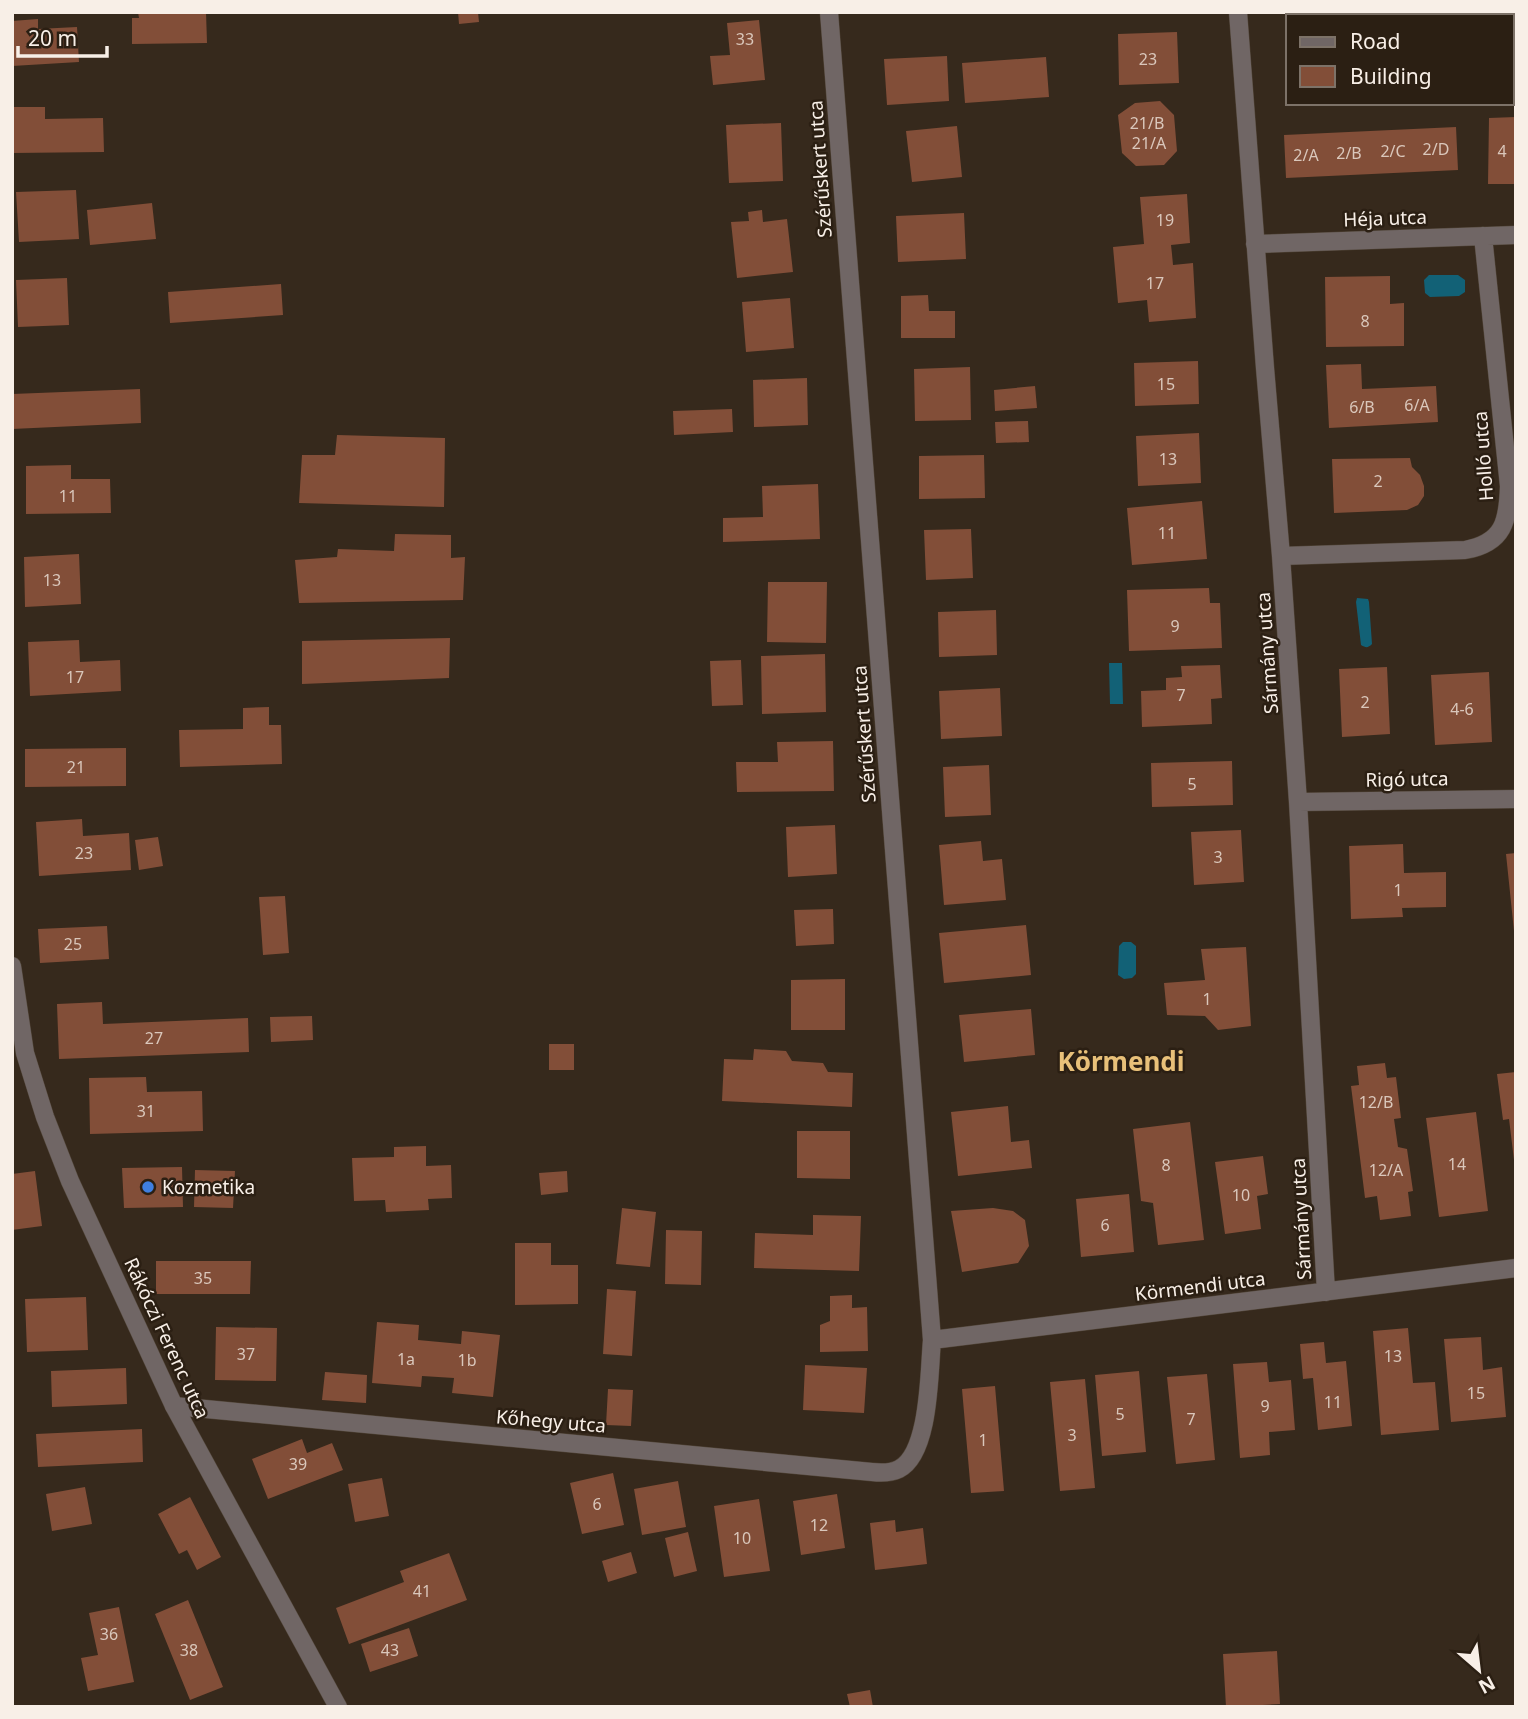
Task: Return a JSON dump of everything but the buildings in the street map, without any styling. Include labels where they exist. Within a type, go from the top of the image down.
[{"type":"street","name":"Szérűskert utca","points":[[829,12],[932,1340],[926,1412],[916,1451]]},
{"type":"street","name":"Sármány utca","points":[[1238,12],[1298,802],[1326,1292]]},
{"type":"street","name":"Héja utca","points":[[1255,244],[1516,235]]},
{"type":"street","name":"Holló utca","points":[[1281,556],[1465,550],[1479,548],[1499,534],[1505,524],[1509,486],[1483,236]]},
{"type":"street","name":"Rigó utca","points":[[1298,802],[1516,799]]},
{"type":"street","name":"Rákóczi Ferenc utca","points":[[12,965],[19,1053],[70,1181],[174,1406],[338,1707]]},
{"type":"street","name":"Körmendi utca","points":[[932,1340],[1516,1268]]},
{"type":"street","name":"Kőhegy utca","points":[[174,1406],[883,1473],[898,1469],[908,1462],[916,1451]]},
{"type":"water","points":[[1429,275],[1458,275],[1465,280],[1465,292],[1459,296],[1430,297],[1425,293],[1424,280]]},
{"type":"water","points":[[1357,598],[1368,599],[1369,602],[1372,644],[1367,647],[1361,645]]},
{"type":"water","points":[[1109,663],[1122,663],[1123,704],[1110,704]]},
{"type":"water","points":[[1123,942],[1131,942],[1136,946],[1136,974],[1132,978],[1124,979],[1118,975],[1119,946]]},
{"type":"place","name":"Kozmetika","points":[[148,1187]]},
{"type":"district","name":"Körmendi","points":[[1121,1061]]}]
